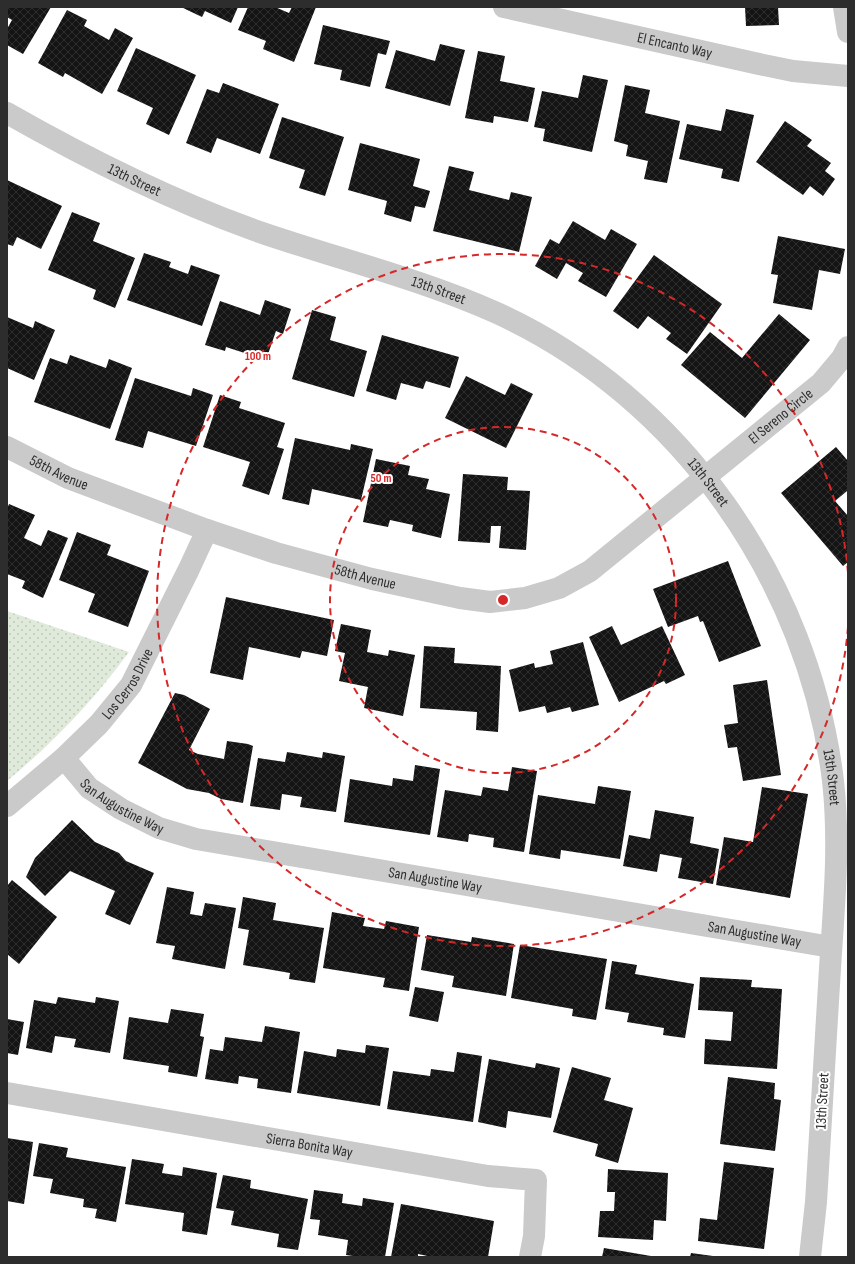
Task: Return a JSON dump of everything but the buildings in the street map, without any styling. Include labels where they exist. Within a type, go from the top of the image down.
[{"type":"street","name":"El Encanto Way","points":[[504,7],[759,64],[794,71],[848,76]]},
{"type":"street","points":[[844,7],[848,32]]},
{"type":"street","name":"13th Street","points":[[7,113],[63,145],[156,190],[251,229],[452,294],[500,314],[546,339],[589,367],[624,394],[667,434],[706,478],[744,531],[770,576],[788,613],[809,671],[822,721],[833,782],[837,844],[816,1202],[810,1257]]},
{"type":"street","name":"El Sereno Circle","points":[[706,478],[821,383],[842,358],[848,347]]},
{"type":"street","name":"58th Avenue","points":[[7,447],[68,478],[207,530],[276,553],[372,579],[460,598],[490,602],[525,598],[559,588],[590,571],[706,478]]},
{"type":"street","name":"Los Cerros Drive","points":[[7,806],[64,758],[99,724],[131,685],[207,530]]},
{"type":"street","name":"San Augustine Way","points":[[64,758],[89,788],[120,809],[159,828],[196,839],[832,947]]},
{"type":"street","name":"Sierra Bonita Way","points":[[7,1093],[480,1174],[536,1180],[534,1236],[530,1257]]},
{"type":"green space","points":[[7,611],[129,652],[87,704],[57,736],[7,781]]}]
